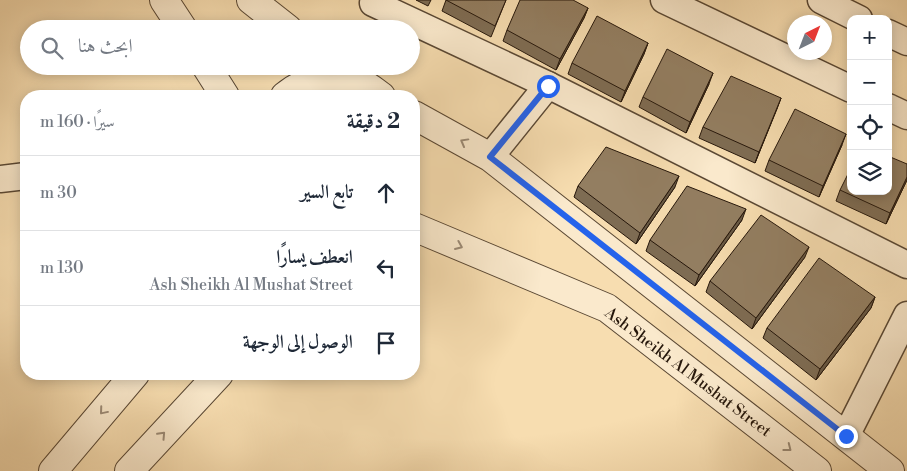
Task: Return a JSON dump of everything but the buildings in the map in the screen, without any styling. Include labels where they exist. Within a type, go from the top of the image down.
[{"type":"street","points":[[164,0],[176,20]]},
{"type":"street","points":[[251,0],[277,20]]},
{"type":"street","points":[[664,0],[847,87]]},
{"type":"street","points":[[821,0],[852,15]]},
{"type":"street","points":[[373,3],[409,20]]},
{"type":"street","points":[[420,25],[548,86],[907,265]]},
{"type":"street","points":[[892,35],[907,42]]},
{"type":"street","points":[[212,75],[221,90]]},
{"type":"street","points":[[352,75],[373,90]]},
{"type":"street","points":[[292,90],[316,79],[341,78],[373,90]]},
{"type":"street","points":[[490,157],[548,86]]},
{"type":"street","points":[[892,109],[907,116]]},
{"type":"street","points":[[420,118],[490,157],[890,471]]},
{"type":"street","points":[[0,179],[20,177]]},
{"type":"street","name":"Ash Sheikh Al Mushat Street","points":[[420,230],[607,308],[817,471]]},
{"type":"street","points":[[846,436],[907,315]]},
{"type":"street","points":[[53,471],[130,380]]},
{"type":"street","points":[[129,471],[213,380]]},
{"type":"route","points":[[548,86],[490,157],[846,436]]}]
